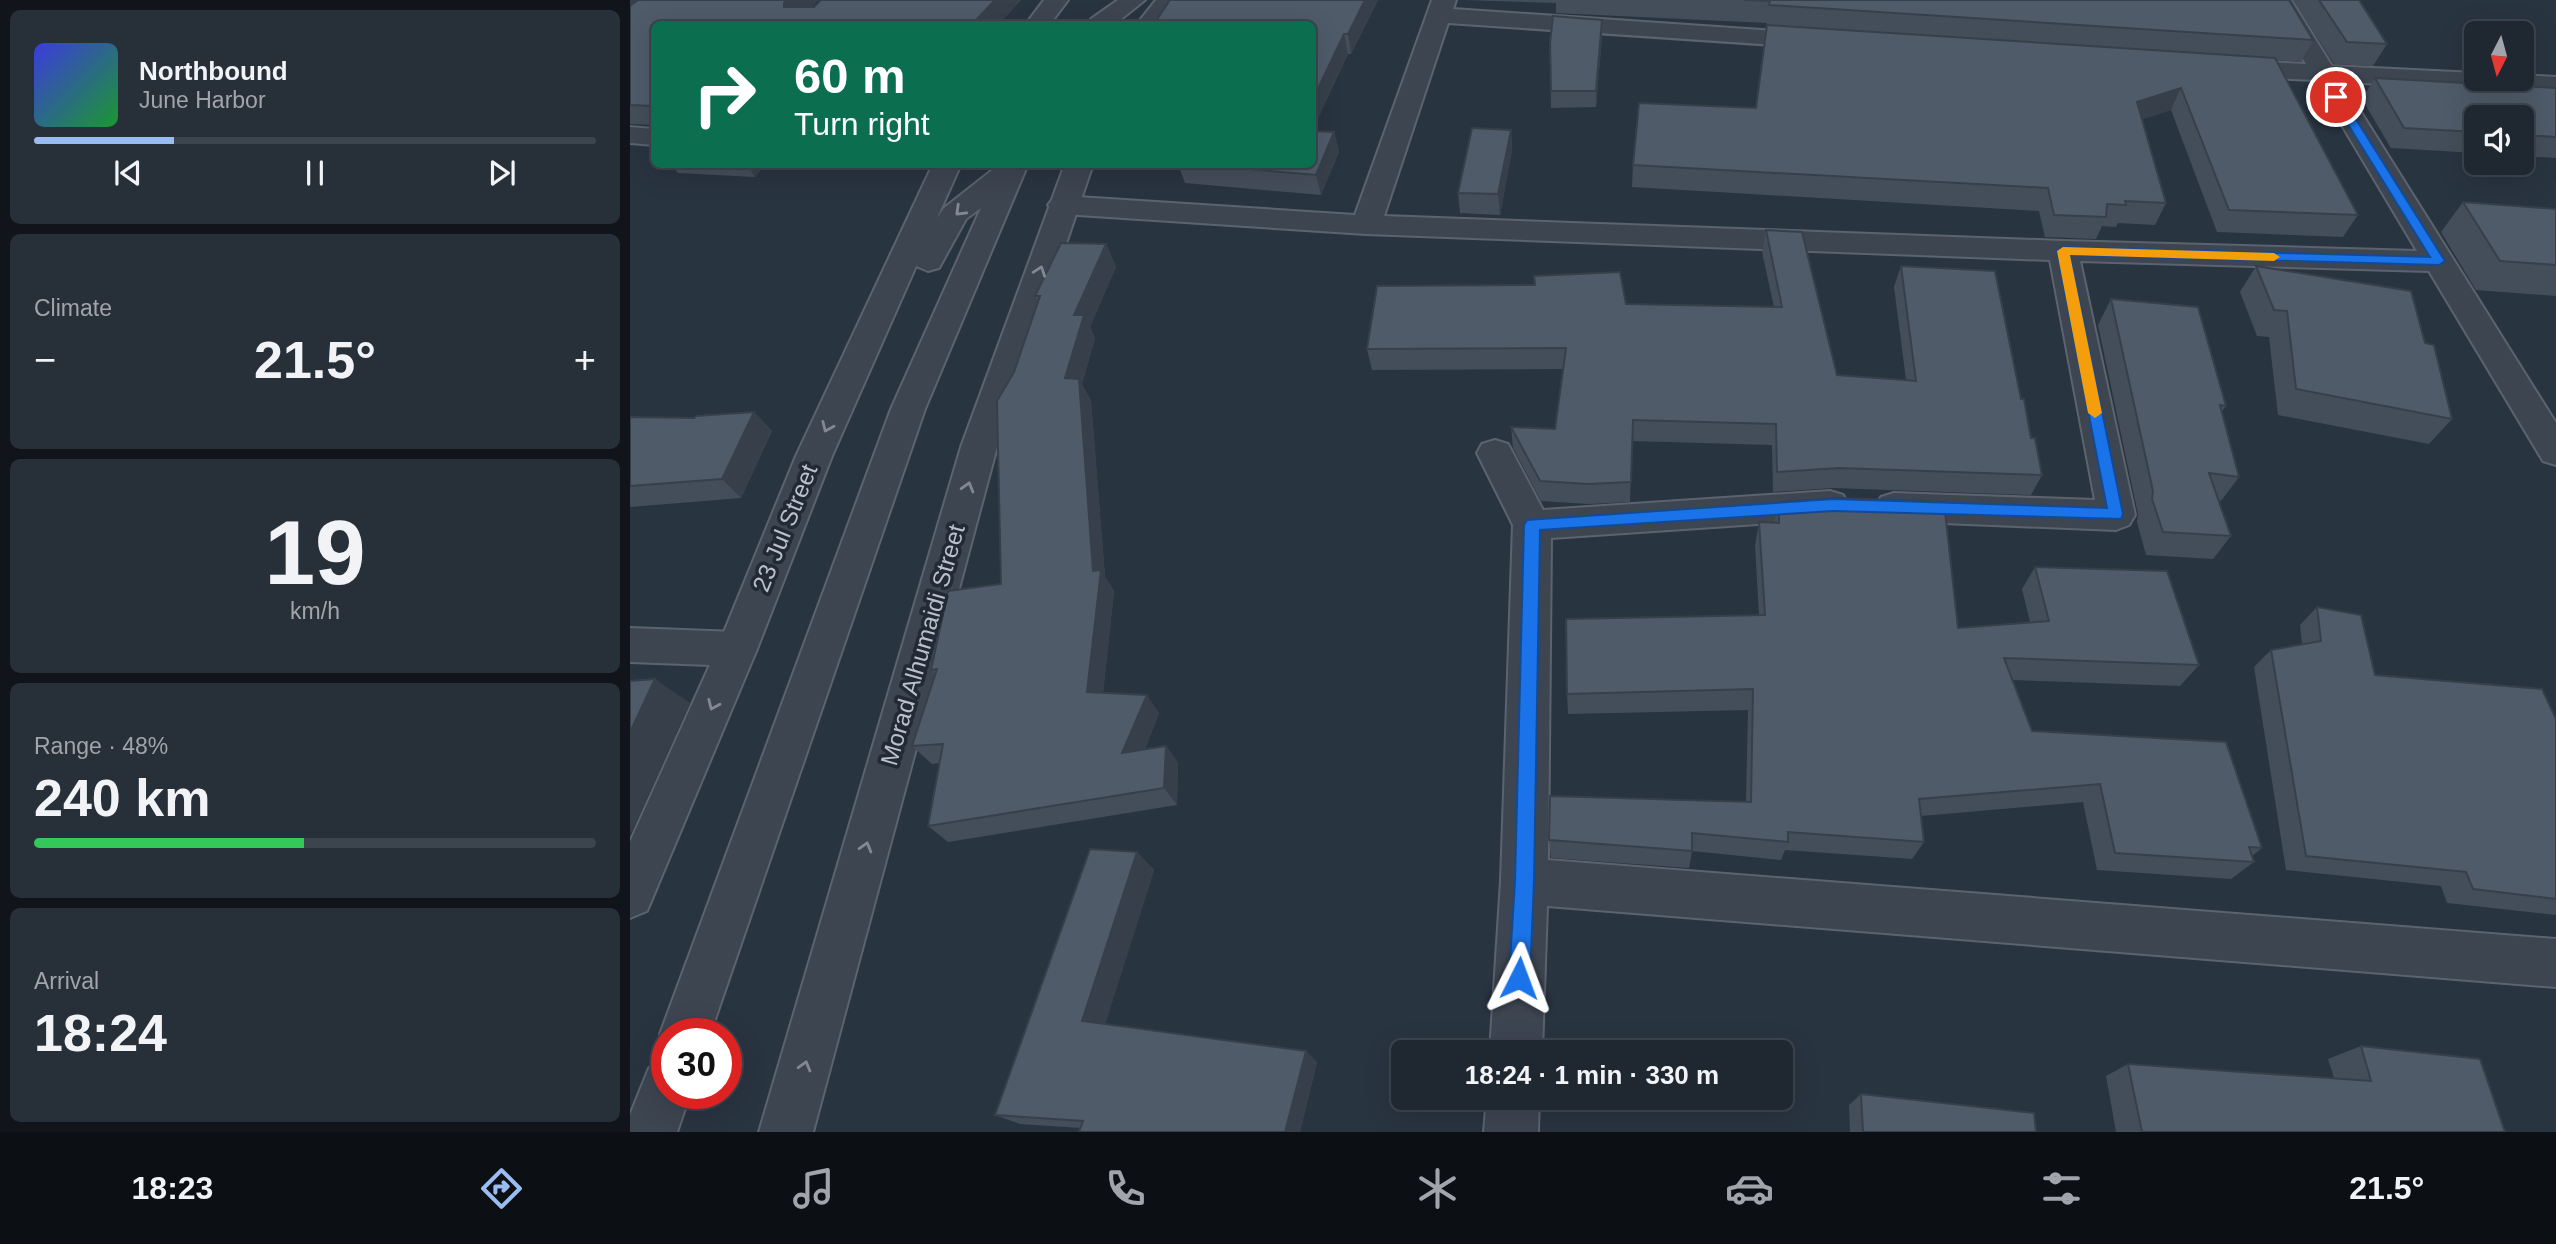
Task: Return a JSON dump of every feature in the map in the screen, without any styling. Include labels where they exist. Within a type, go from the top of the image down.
[{"type":"street","points":[[1040,21],[1056,0]]},
{"type":"street","points":[[1090,21],[1107,0]]},
{"type":"street","points":[[1104,21],[1133,0]]},
{"type":"street","points":[[1151,21],[1168,0]]},
{"type":"street","points":[[2279,0],[2556,452]]},
{"type":"street","points":[[1366,225],[1440,8],[1838,42]]},
{"type":"street","points":[[2197,66],[2556,85]]},
{"type":"street","points":[[630,135],[651,137]]},
{"type":"street","name":"23 Jul Street","points":[[630,895],[737,649],[814,456],[945,168]]},
{"type":"street","points":[[842,394],[876,365],[898,330],[923,271],[954,214],[1013,168]]},
{"type":"street","points":[[691,1018],[908,409],[1014,168]]},
{"type":"street","name":"Morad Alhumaidi Street","points":[[786,1132],[979,447],[1077,168]]},
{"type":"street","points":[[1063,205],[1366,225],[2063,251],[2439,261]]},
{"type":"street","points":[[1532,525],[1833,505],[2116,514],[2063,251]]},
{"type":"street","points":[[1495,453],[1532,525],[1524,881],[1517,1040]]},
{"type":"street","points":[[630,645],[737,649]]},
{"type":"street","points":[[1524,881],[2556,963]]},
{"type":"street","points":[[650,1132],[658,1109]]},
{"type":"street","points":[[1511,1132],[1512,1110]]},
{"type":"building","points":[[638,0],[787,0],[784,7],[814,7],[821,0],[995,0],[975,21],[651,21],[651,106],[630,105],[630,6]]},
{"type":"building","points":[[1170,0],[1365,0],[1348,34],[1344,34],[1316,93],[1316,21],[1156,21]]},
{"type":"building","points":[[1744,0],[2289,0],[2313,40],[1769,5],[1770,1]]},
{"type":"building","points":[[2319,0],[2359,0],[2387,44],[2347,42]]},
{"type":"building","points":[[1553,16],[1602,20],[1596,91],[1551,91],[1550,43]]},
{"type":"building","points":[[1767,25],[2275,58],[2358,215],[2229,210],[2181,88],[2137,102],[2166,203],[2125,201],[2126,205],[2107,204],[2106,217],[2054,215],[2048,188],[1633,165],[1639,103],[1756,108]]},
{"type":"building","points":[[2375,78],[2464,83],[2464,91],[2534,91],[2534,87],[2556,88],[2556,137],[2534,136],[2534,105],[2464,105],[2464,131],[2404,128]]},
{"type":"building","points":[[1472,128],[1511,130],[1498,194],[1458,193]]},
{"type":"building","points":[[1316,131],[1334,132],[1316,175],[1238,168],[1316,168]]},
{"type":"building","points":[[2463,202],[2556,209],[2556,265],[2500,261]]},
{"type":"building","points":[[1766,230],[1802,232],[1837,375],[1916,381],[1901,266],[1995,271],[2021,399],[2024,399],[2031,438],[2035,438],[2042,475],[1839,468],[1777,472],[1776,424],[1633,420],[1631,482],[1588,484],[1540,481],[1511,427],[1555,429],[1566,348],[1367,349],[1377,286],[1535,285],[1534,276],[1620,272],[1626,304],[1782,307]]},
{"type":"building","points":[[1061,243],[1106,244],[1074,315],[1084,315],[1065,378],[1079,379],[1093,571],[1101,570],[1087,692],[1147,695],[1122,753],[1166,746],[1164,788],[928,826],[943,744],[912,746],[937,669],[931,670],[948,591],[1001,584],[997,401],[1014,372],[1040,296],[1035,296]]},
{"type":"building","points":[[2256,266],[2411,291],[2425,343],[2434,345],[2452,419],[2296,389],[2287,311],[2274,310]]},
{"type":"building","points":[[2111,299],[2198,307],[2226,406],[2220,405],[2239,477],[2209,473],[2231,536],[2163,532],[2152,499],[2153,491]]},
{"type":"building","points":[[754,412],[722,479],[630,486],[630,417],[694,418]]},
{"type":"building","points":[[1840,498],[1944,502],[1958,628],[2049,621],[2035,567],[2167,571],[2199,665],[2004,658],[2032,731],[2226,742],[2262,848],[2249,847],[2254,862],[2115,853],[2100,784],[1919,799],[1924,842],[1788,832],[1788,842],[1692,833],[1692,851],[1549,840],[1550,796],[1751,802],[1753,689],[1567,694],[1566,619],[1765,615],[1759,522],[1779,523],[1779,502]]},
{"type":"building","points":[[2317,607],[2361,615],[2375,675],[2542,689],[2556,719],[2556,899],[2473,889],[2466,872],[2306,856],[2271,650],[2321,641]]},
{"type":"building","points":[[655,679],[630,732],[630,681]]},
{"type":"building","points":[[1090,849],[1137,852],[1082,1021],[1306,1051],[1285,1132],[1079,1132],[1083,1121],[995,1115]]},
{"type":"building","points":[[2361,1046],[2480,1059],[2505,1132],[2142,1132],[2128,1064],[2371,1081]]},
{"type":"building","points":[[1861,1094],[2034,1113],[2036,1132],[1863,1132]]},
{"type":"slow traffic","points":[[2095,413],[2063,251],[2274,257]]},
{"type":"route","points":[[1519,978],[1524,881],[1532,525],[1833,505],[2116,514],[2063,251],[2439,261],[2336,97]]}]
